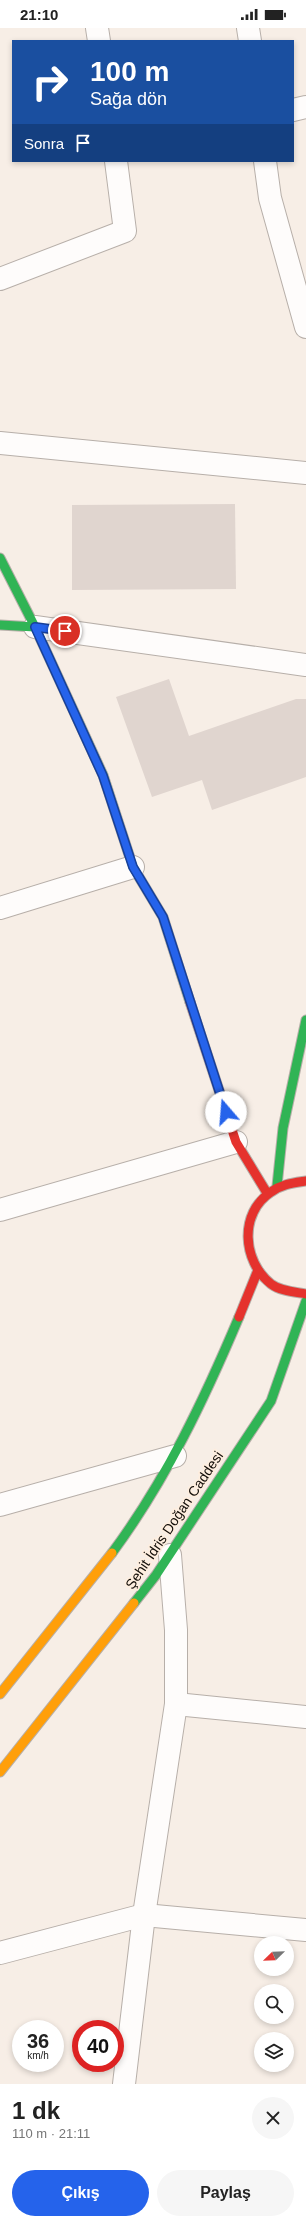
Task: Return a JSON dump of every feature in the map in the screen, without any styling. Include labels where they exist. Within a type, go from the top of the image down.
[{"type":"main road","points":[[0,558],[35,627],[103,776],[133,867],[163,917],[236,1142],[267,1193]]},
{"type":"main road","points":[[0,625],[35,627]]},
{"type":"main road","points":[[277,1186],[283,1128],[306,1020]]},
{"type":"main road","points":[[306,1181],[295,1180],[277,1186],[267,1193],[257,1205],[250,1219],[247,1234],[249,1253],[258,1270],[271,1284],[289,1292],[306,1294]]},
{"type":"main road","points":[[0,1694],[132,1525],[175,1456],[216,1371],[258,1270]]},
{"type":"main road","name":"Şehit İdris Doğan Caddesi","points":[[0,1772],[170,1555],[271,1401],[306,1301]]},
{"type":"street","points":[[97,28],[99,40]]},
{"type":"street","points":[[248,28],[250,40]]},
{"type":"street","points":[[294,110],[306,107]]},
{"type":"street","points":[[0,279],[125,231],[116,162]]},
{"type":"street","points":[[266,162],[270,198],[306,327]]},
{"type":"street","points":[[0,443],[306,473]]},
{"type":"street","points":[[35,627],[306,665]]},
{"type":"street","points":[[0,908],[133,867]]},
{"type":"street","points":[[0,1210],[236,1142]]},
{"type":"street","points":[[0,1505],[175,1456]]},
{"type":"street","points":[[124,2084],[144,1915],[176,1704],[176,1630],[170,1555]]},
{"type":"street","points":[[176,1704],[306,1717]]},
{"type":"street","points":[[0,1953],[144,1915],[306,1930]]},
{"type":"building","points":[[235,504],[236,589],[72,590],[72,505]]},
{"type":"building","points":[[169,679],[189,736],[296,699],[306,699],[306,777],[212,810],[202,780],[152,797],[116,697]]},
{"type":"traffic: fast","points":[[0,558],[35,627],[103,775],[133,867],[163,917],[190,1002]]},
{"type":"traffic: fast","points":[[0,625],[35,627]]},
{"type":"traffic: fast","points":[[277,1186],[283,1128],[306,1020]]},
{"type":"traffic: fast","points":[[134,1603],[156,1575],[271,1401],[306,1301]]},
{"type":"traffic: fast","points":[[112,1553],[150,1497],[183,1439],[212,1379],[239,1317]]},
{"type":"traffic: slow","points":[[0,1694],[112,1553]]},
{"type":"traffic: slow","points":[[0,1772],[134,1603]]},
{"type":"traffic: jam","points":[[190,1002],[236,1142],[267,1193]]},
{"type":"traffic: jam","points":[[306,1181],[279,1187],[261,1201],[253,1212],[249,1224],[248,1237],[254,1263],[261,1274],[271,1284],[283,1290],[306,1294]]},
{"type":"traffic: jam","points":[[239,1317],[258,1270]]},
{"type":"route","points":[[65,631],[35,627],[103,776],[133,867],[163,917],[226,1112]]}]
